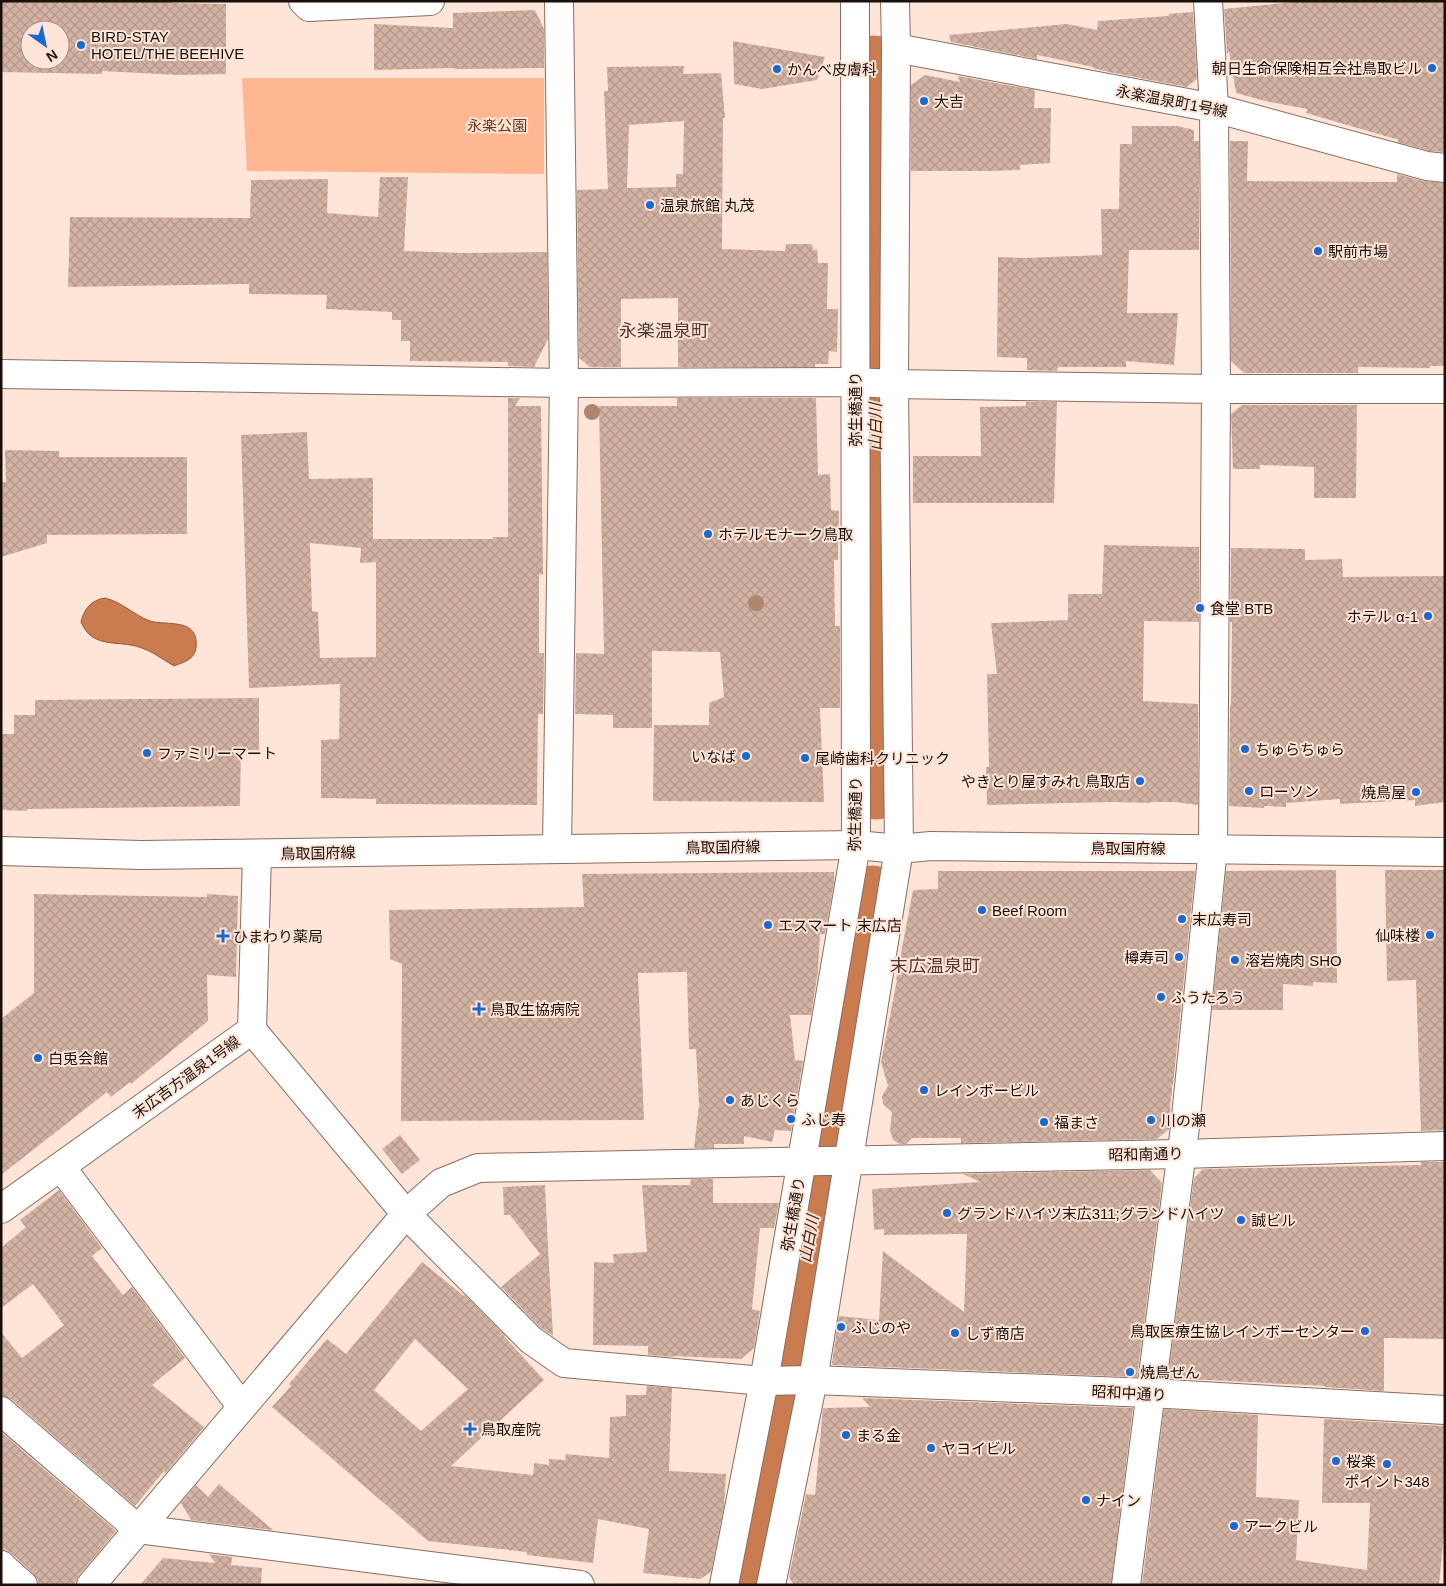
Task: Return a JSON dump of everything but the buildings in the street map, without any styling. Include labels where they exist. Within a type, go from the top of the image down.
[{"type":"street","points":[[303,1],[309,7],[430,1]]},
{"type":"street","points":[[558,849],[564,383],[559,1]]},
{"type":"street","name":"弥生橋通り","points":[[724,1585],[764,1381],[856,845],[855,1]]},
{"type":"street","points":[[771,1585],[813,1380],[899,849],[894,384],[895,1]]},
{"type":"street","points":[[1126,1585],[1181,1154],[1213,848],[1216,388],[1214,108],[1208,1]]},
{"type":"street","name":"永楽温泉町1号線","points":[[896,48],[1214,108],[1427,166],[1445,168]]},
{"type":"street","points":[[1,374],[564,383],[855,382],[1216,388],[1445,389]]},
{"type":"street","name":"鳥取国府線","points":[[1,851],[141,855],[856,845],[899,849],[931,846],[1445,852]]},
{"type":"street","name":"末広吉方温泉1号線","points":[[1,1210],[252,1030],[257,854]]},
{"type":"street","name":"昭和中通り","points":[[252,1030],[406,1214],[531,1340],[564,1363],[764,1381],[813,1380],[1150,1393],[1445,1410]]},
{"type":"street","name":"昭和南通り","points":[[91,1585],[406,1214],[441,1183],[478,1168],[1181,1154],[1445,1146]]},
{"type":"street","points":[[60,1167],[242,1407]]},
{"type":"street","points":[[1,1411],[138,1529],[580,1585]]},
{"type":"street","points":[[1,1564],[23,1585]]},
{"type":"green space","name":"永楽公園","points":[[242,78],[544,78],[544,174],[247,171]]},
{"type":"shaded area","points":[[105,598],[117,602],[150,621],[187,627],[193,631],[196,638],[195,652],[188,660],[174,666],[144,649],[98,640],[86,631],[81,622],[86,609],[92,603]]},
{"type":"waterway","name":"山白川","points":[[874,63],[876,792]]},
{"type":"waterway","name":"山白川","points":[[746,1585],[830,1138],[873,893]]},
{"type":"place","name":"BIRD-STAY HOTEL/THE BEEHIVE","points":[[81,45]]},
{"type":"place","name":"朝日生命保険相互会社鳥取ビル","points":[[1432,68]]},
{"type":"place","name":"かんべ皮膚科","points":[[777,69]]},
{"type":"place","name":"大吉","points":[[924,101]]},
{"type":"place","name":"温泉旅館 丸茂","points":[[650,205]]},
{"type":"place","name":"駅前市場","points":[[1318,251]]},
{"type":"place","name":"ホテルモナーク鳥取","points":[[708,534]]},
{"type":"place","name":"食堂 BTB","points":[[1200,608]]},
{"type":"place","name":"ホテル α-1","points":[[1428,616]]},
{"type":"place","name":"ちゅらちゅら","points":[[1245,749]]},
{"type":"place","name":"ファミリーマート","points":[[147,753]]},
{"type":"place","name":"いなば","points":[[746,756]]},
{"type":"place","name":"尾崎歯科クリニック","points":[[805,758]]},
{"type":"place","name":"やきとり屋すみれ 鳥取店","points":[[1140,781]]},
{"type":"place","name":"ローソン","points":[[1249,791]]},
{"type":"place","name":"焼鳥屋","points":[[1416,792]]},
{"type":"place","name":"Beef Room","points":[[982,910]]},
{"type":"place","name":"末広寿司","points":[[1182,919]]},
{"type":"place","name":"エスマート 末広店","points":[[768,925]]},
{"type":"place","name":"仙味楼","points":[[1430,935]]},
{"type":"place","name":"ひまわり薬局","points":[[223,936]]},
{"type":"place","name":"樽寿司","points":[[1179,957]]},
{"type":"place","name":"溶岩焼肉 SHO","points":[[1235,960]]},
{"type":"place","name":"ふうたろう","points":[[1161,997]]},
{"type":"place","name":"鳥取生協病院","points":[[479,1009]]},
{"type":"place","name":"白兎会館","points":[[38,1058]]},
{"type":"place","name":"レインボービル","points":[[924,1090]]},
{"type":"place","name":"あじくら","points":[[730,1100]]},
{"type":"place","name":"ふじ寿","points":[[791,1119]]},
{"type":"place","name":"川の瀬","points":[[1151,1120]]},
{"type":"place","name":"福まさ","points":[[1044,1122]]},
{"type":"place","name":"グランドハイツ末広311;グランドハイツ","points":[[947,1213]]},
{"type":"place","name":"誠ビル","points":[[1241,1220]]},
{"type":"place","name":"ふじのや","points":[[841,1327]]},
{"type":"place","name":"鳥取医療生協レインボーセンター","points":[[1365,1331]]},
{"type":"place","name":"しず商店","points":[[955,1333]]},
{"type":"place","name":"焼鳥ぜん","points":[[1130,1372]]},
{"type":"place","name":"鳥取産院","points":[[470,1429]]},
{"type":"place","name":"まる金","points":[[846,1435]]},
{"type":"place","name":"ヤヨイビル","points":[[931,1448]]},
{"type":"place","name":"桜楽","points":[[1336,1461]]},
{"type":"place","name":"ポイント348","points":[[1387,1464]]},
{"type":"place","name":"ナイン","points":[[1086,1500]]},
{"type":"place","name":"アークビル","points":[[1234,1526]]},
{"type":"district","name":"永楽温泉町","points":[[664,331]]},
{"type":"district","name":"末広温泉町","points":[[935,966]]}]
